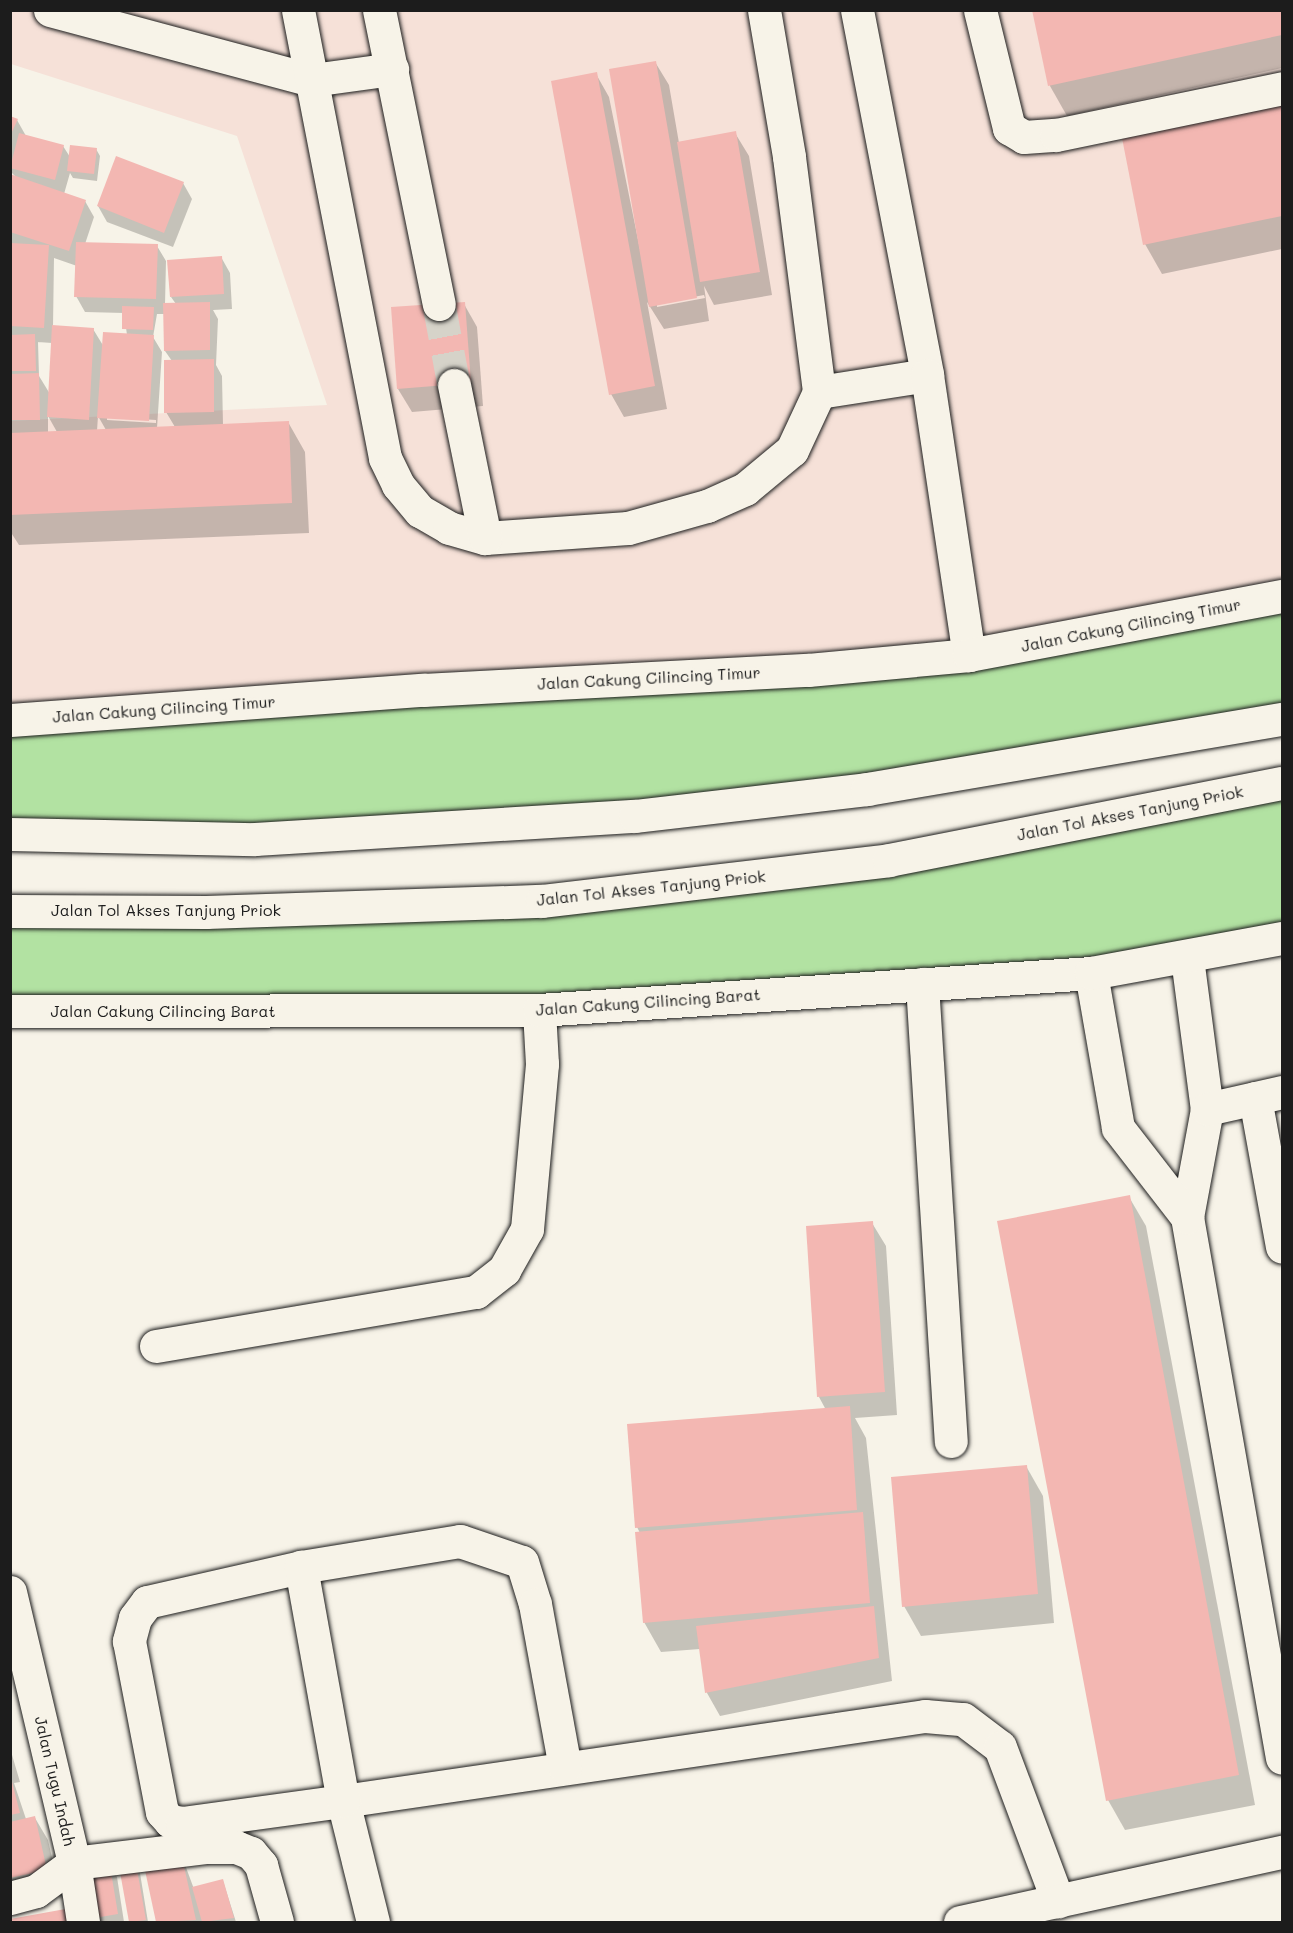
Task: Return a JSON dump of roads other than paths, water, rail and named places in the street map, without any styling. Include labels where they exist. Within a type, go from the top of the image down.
[{"type":"main road","points":[[50,10],[312,80],[392,69]]},
{"type":"main road","points":[[298,10],[385,458],[398,485],[420,511],[449,528],[485,538],[628,528],[707,506],[745,489],[792,450],[819,392],[789,157],[764,10]]},
{"type":"main road","points":[[380,10],[439,304]]},
{"type":"main road","points":[[857,10],[927,375],[969,655]]},
{"type":"main road","points":[[980,10],[1009,128],[1024,137],[1056,135],[1282,88]]},
{"type":"main road","points":[[819,392],[927,375]]},
{"type":"main road","points":[[454,385],[485,538]]},
{"type":"main road","name":"Jalan Cakung Cilincing Timur","points":[[10,720],[423,690],[808,670],[969,655],[1282,596]]},
{"type":"main road","points":[[10,834],[255,839],[635,816],[867,789],[1282,719]]},
{"type":"main road","name":"Jalan Tol Akses Tanjung Priok","points":[[10,911],[206,912],[542,901],[889,860],[1282,783]]},
{"type":"main road","name":"Jalan Cakung Cilincing Barat","points":[[10,1011],[539,1010],[1091,973],[1187,958],[1282,938]]},
{"type":"main road","points":[[1187,958],[1207,1109],[1187,1217],[1275,1683],[1282,1758]]},
{"type":"main road","points":[[1091,973],[1118,1128],[1187,1217]]},
{"type":"main road","points":[[922,984],[951,1441]]},
{"type":"main road","points":[[156,1346],[476,1292],[504,1270],[527,1229],[542,1064],[539,1010]]},
{"type":"main road","points":[[1207,1109],[1269,1095],[1282,1247]]},
{"type":"main road","points":[[565,1767],[535,1604],[522,1562],[459,1540],[301,1567],[147,1602],[135,1618],[129,1641],[162,1812],[170,1821],[182,1823],[343,1801],[926,1716],[963,1719],[1000,1747],[1058,1901]]},
{"type":"main road","points":[[301,1567],[343,1801],[373,1923]]},
{"type":"main road","name":"Jalan Tugu Indah","points":[[10,1592],[74,1863],[207,1847],[236,1847],[251,1853],[261,1865],[277,1923]]},
{"type":"main road","points":[[960,1923],[1282,1852]]},
{"type":"main road","points":[[10,1898],[36,1891],[74,1863],[83,1923]]},
{"type":"tunnel","points":[[439,304],[454,385]]}]
